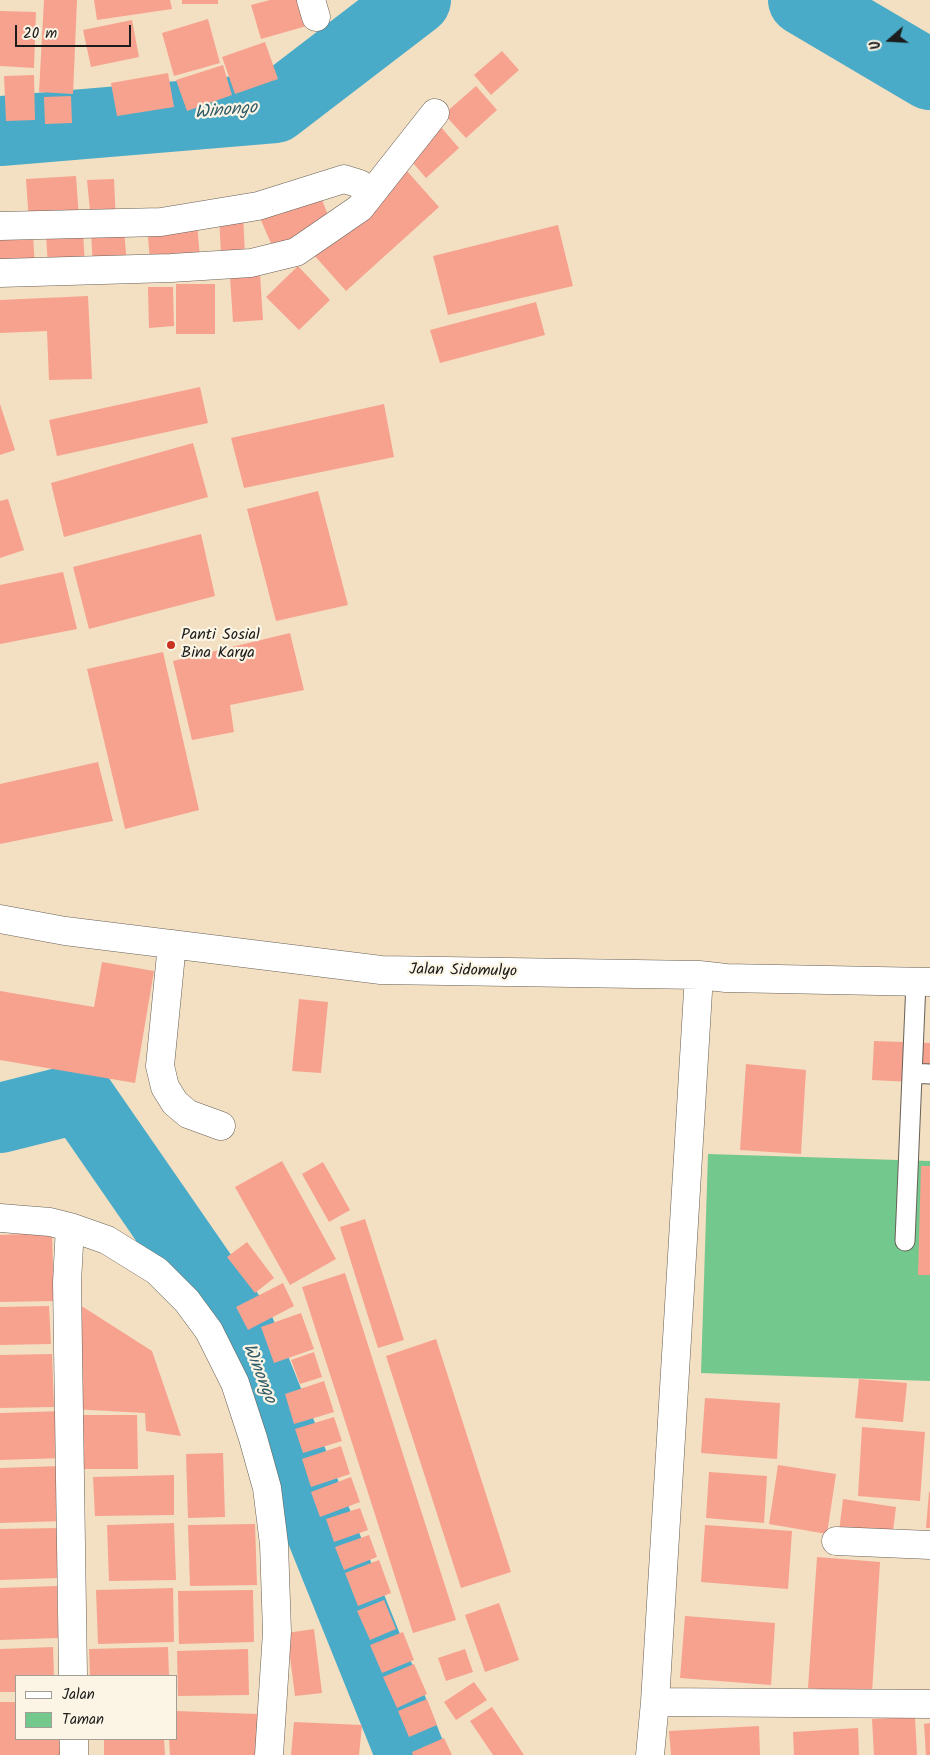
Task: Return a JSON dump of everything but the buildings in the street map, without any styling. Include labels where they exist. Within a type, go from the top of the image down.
[{"type":"street","points":[[0,272],[172,268],[251,263],[296,252],[360,208],[435,113]]},
{"type":"street","points":[[0,226],[161,222],[258,206],[344,179],[360,184],[370,194]]},
{"type":"street","name":"Jalan Sidomulyo","points":[[0,919],[65,931],[380,970],[699,975],[726,978],[923,982]]},
{"type":"street","points":[[172,944],[160,1066],[165,1087],[175,1104],[188,1114],[221,1126]]},
{"type":"street","points":[[650,1755],[655,1702],[699,975]]},
{"type":"street","points":[[0,1218],[50,1222],[107,1240],[157,1271],[187,1301],[209,1331],[235,1383],[254,1438],[267,1488],[274,1544],[277,1632],[269,1755]]},
{"type":"street","points":[[70,1227],[67,1282],[73,1675]]},
{"type":"street","points":[[836,1541],[930,1545]]},
{"type":"street","points":[[655,1702],[930,1704]]},
{"type":"street","points":[[74,1740],[74,1755]]},
{"type":"lane","points":[[905,1241],[921,1073],[923,982]]},
{"type":"green space","points":[[708,1154],[930,1161],[930,1381],[701,1373]]},
{"type":"waterway","name":"Winongo","points":[[0,131],[275,108],[416,0]]},
{"type":"waterway","name":"Winongo","points":[[803,0],[930,75]]},
{"type":"waterway","name":"Winongo","points":[[0,1118],[80,1098],[239,1328],[411,1755]]},
{"type":"place","name":"Panti Sosial Bina Karya","points":[[171,645]]}]
